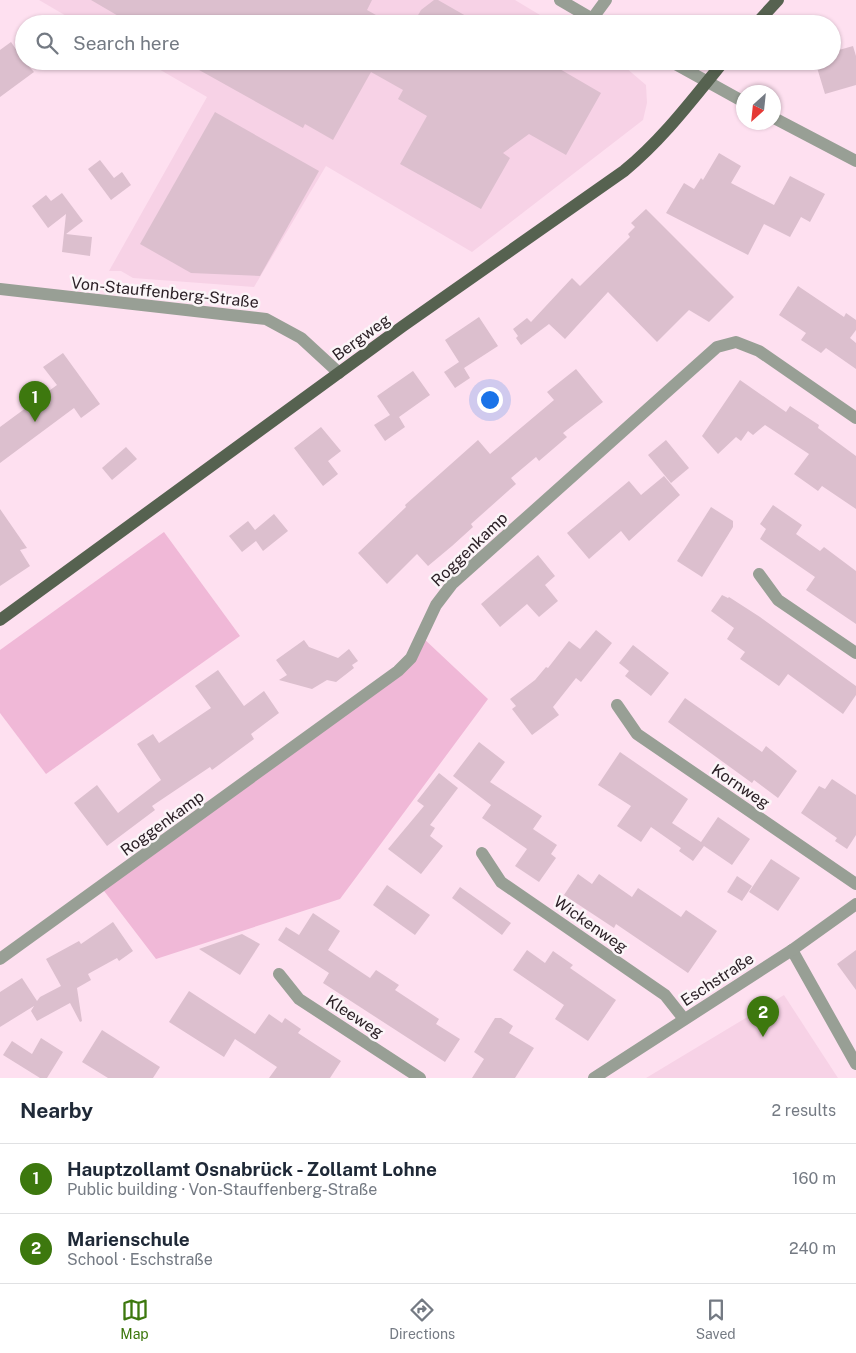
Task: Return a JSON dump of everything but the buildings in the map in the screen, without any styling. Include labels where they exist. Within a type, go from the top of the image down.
[{"type":"main road","points":[[764,15],[778,0]]},
{"type":"main road","name":"Bergweg","points":[[0,620],[339,373],[624,171],[647,152],[674,125],[716,70]]},
{"type":"street","points":[[560,0],[585,15]]},
{"type":"street","points":[[599,15],[606,0]]},
{"type":"street","points":[[687,70],[736,97]]},
{"type":"street","points":[[781,122],[856,161]]},
{"type":"street","name":"Von-Stauffenberg-Straße","points":[[0,289],[266,319],[301,338],[339,373]]},
{"type":"street","name":"Roggenkamp","points":[[0,960],[398,671],[411,658],[436,605],[452,584],[717,347],[736,342],[759,351],[856,418]]},
{"type":"street","points":[[759,574],[778,600],[856,653]]},
{"type":"street","name":"Kornweg","points":[[617,705],[636,734],[856,884]]},
{"type":"street","name":"Wickenweg","points":[[482,853],[501,882],[665,995],[684,1019]]},
{"type":"street","name":"Eschstraße","points":[[594,1078],[792,950],[856,904]]},
{"type":"street","points":[[792,950],[856,1064]]},
{"type":"street","name":"Kleeweg","points":[[279,974],[299,999],[420,1078]]},
{"type":"shaded area","points":[[39,0],[515,0],[540,15],[65,15]]},
{"type":"shaded area","points":[[160,70],[628,70],[646,85],[647,103],[643,120],[472,252],[326,166],[254,287],[133,278],[121,271],[109,271],[207,97]]},
{"type":"shaded area","points":[[164,532],[240,636],[46,774],[0,713],[0,650]]},
{"type":"shaded area","points":[[422,637],[488,699],[340,899],[156,959],[101,887],[398,671]]},
{"type":"shaded area","points":[[784,995],[838,1078],[646,1078]]},
{"type":"place","name":"Hauptzollamt Osnabrück - Zollamt Lohne","points":[[35,422]]},
{"type":"place","name":"Marienschule","points":[[763,1037]]}]
